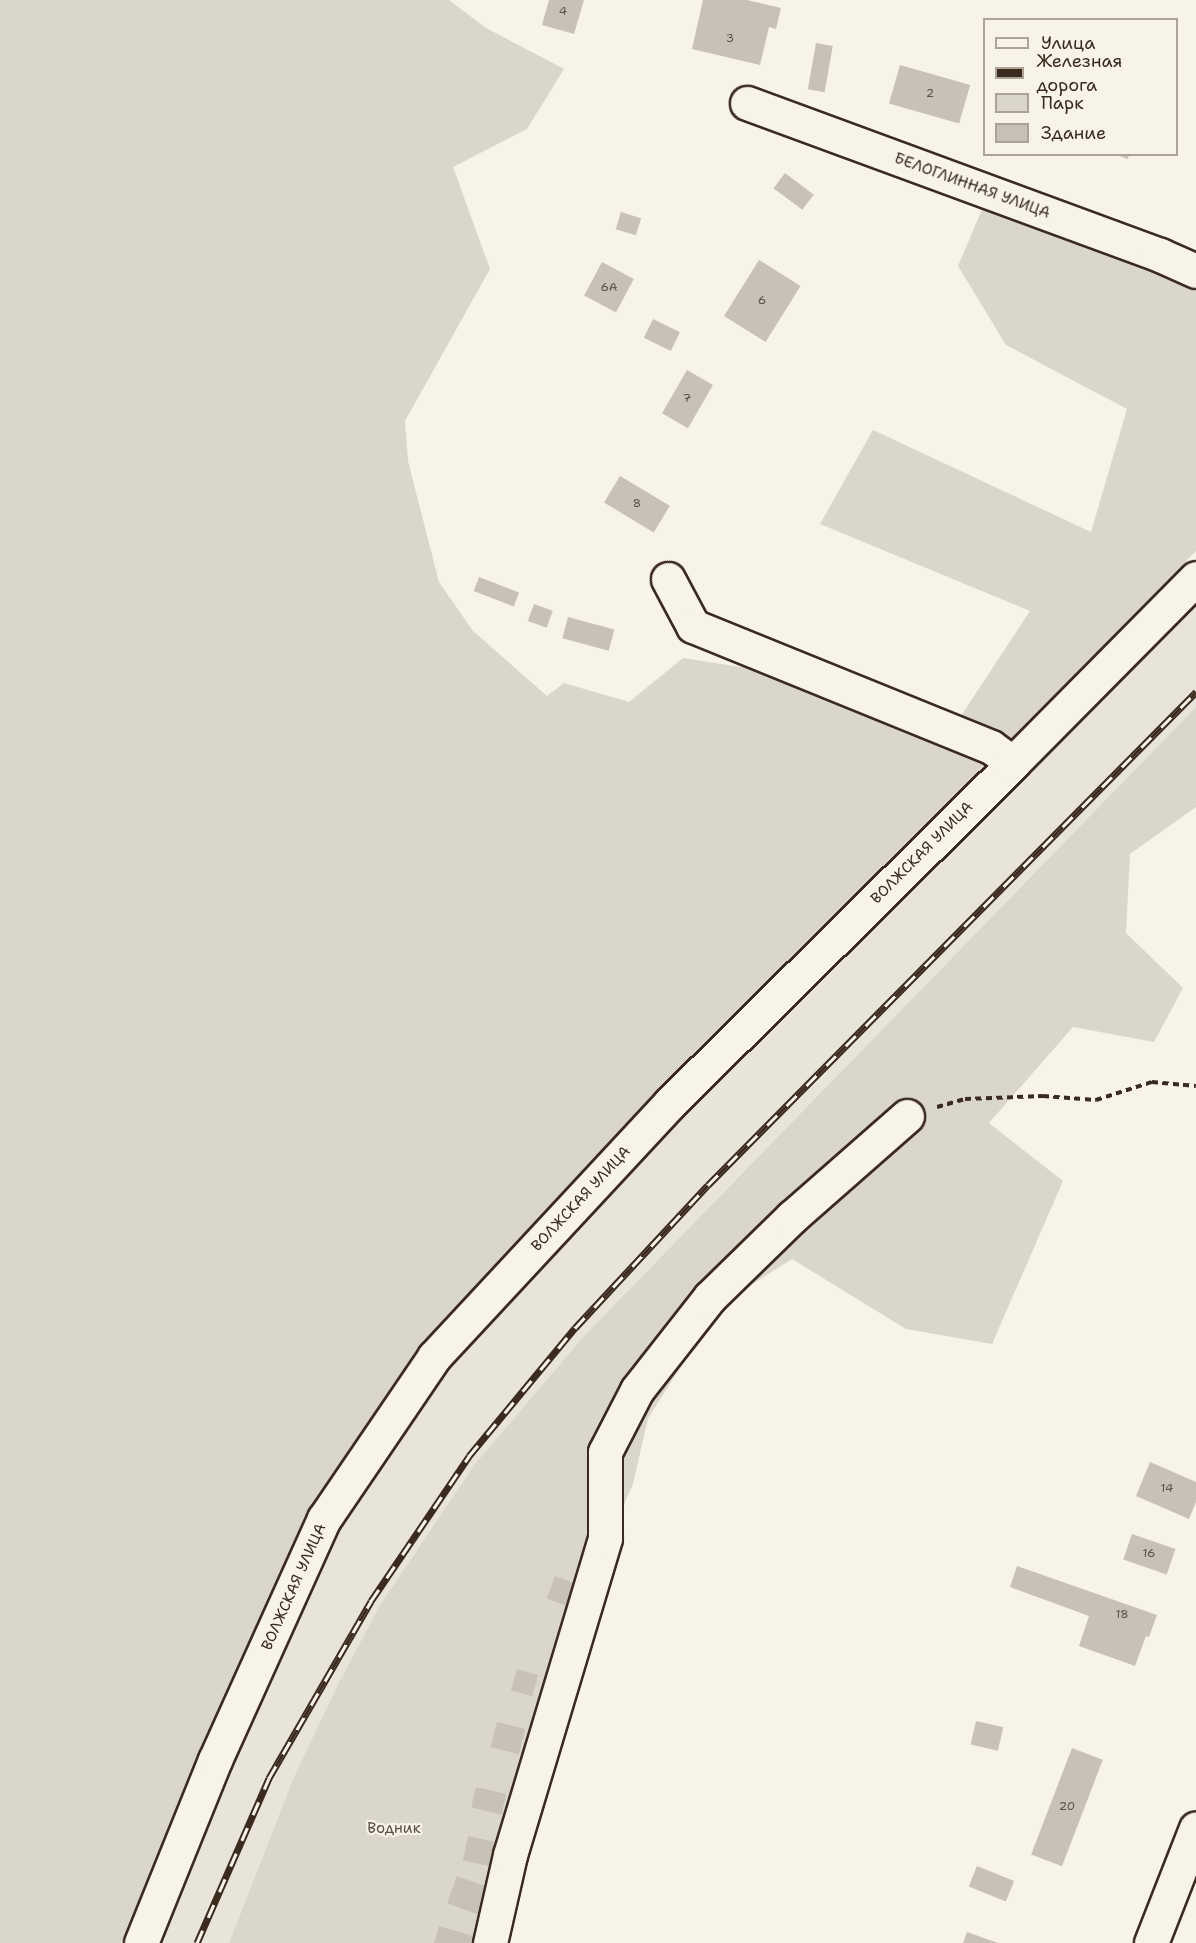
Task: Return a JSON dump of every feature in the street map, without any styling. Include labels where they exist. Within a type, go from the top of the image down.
[{"type":"street","name":"БЕЛОГЛИННАЯ УЛИЦА","points":[[747,103],[1160,255],[1196,271]]},
{"type":"street","name":"ВОЛЖСКАЯ УЛИЦА","points":[[141,1943],[215,1760],[324,1519],[434,1357],[670,1103],[1013,764],[1196,578]]},
{"type":"street","points":[[668,579],[693,626],[991,747],[1013,764]]},
{"type":"street","points":[[490,1943],[510,1855],[605,1538],[605,1452],[636,1390],[711,1297],[792,1217],[907,1116]]},
{"type":"street","points":[[1151,1943],[1196,1828]]},
{"type":"path","points":[[907,1116],[965,1099],[1043,1096],[1096,1100],[1152,1082],[1196,1086]]},
{"type":"shaded area","points":[[1196,599],[1196,707],[583,1337],[475,1464],[380,1605],[338,1684],[293,1779],[229,1943],[156,1943],[229,1765],[339,1527],[445,1369],[683,1113]]},
{"type":"green space","points":[[0,0],[449,0],[486,28],[564,69],[527,129],[453,167],[490,269],[405,421],[408,461],[439,582],[473,631],[547,696],[564,683],[629,702],[683,658],[741,667],[957,722],[1030,611],[820,524],[873,430],[1091,532],[1127,409],[1006,345],[958,266],[992,186],[1196,260],[1196,551],[1014,736],[421,1356],[198,1760],[121,1943],[0,1943]]},
{"type":"green space","name":"Водник","points":[[1196,707],[1196,807],[1130,854],[1126,933],[1183,988],[1154,1042],[1073,1027],[989,1123],[1063,1181],[992,1344],[906,1329],[792,1259],[721,1304],[648,1418],[633,1484],[615,1525],[484,1943],[229,1943],[293,1779],[338,1684],[380,1605],[475,1464],[583,1337]]},
{"type":"building","points":[[549,0],[584,0],[574,34],[542,25]]},
{"type":"building","points":[[703,0],[747,0],[781,8],[776,29],[769,27],[760,65],[692,49]]},
{"type":"building","points":[[816,43],[833,46],[825,92],[808,89]]},
{"type":"building","points":[[900,65],[970,85],[959,124],[889,103]]},
{"type":"building","points":[[785,173],[814,195],[802,210],[774,188]]},
{"type":"building","points":[[621,212],[641,218],[636,235],[616,229]]},
{"type":"building","points":[[759,260],[801,286],[766,342],[724,316]]},
{"type":"building","points":[[602,262],[634,279],[616,312],[584,296]]},
{"type":"building","points":[[653,319],[680,332],[671,351],[644,338]]},
{"type":"building","points":[[687,370],[713,385],[688,428],[662,413]]},
{"type":"building","points":[[620,476],[670,506],[654,532],[604,503]]},
{"type":"building","points":[[479,577],[519,592],[514,606],[474,591]]},
{"type":"building","points":[[534,604],[553,611],[547,628],[528,621]]},
{"type":"building","points":[[568,617],[614,629],[609,651],[562,638]]},
{"type":"building","points":[[1150,1462],[1196,1482],[1196,1502],[1189,1519],[1136,1496]]},
{"type":"building","points":[[1132,1534],[1175,1549],[1167,1575],[1123,1560]]},
{"type":"building","points":[[1017,1566],[1157,1615],[1135,1666],[1079,1646],[1089,1616],[1010,1587]]},
{"type":"building","points":[[555,1576],[580,1585],[572,1608],[547,1599]]},
{"type":"building","points":[[517,1669],[538,1675],[532,1696],[511,1690]]},
{"type":"building","points":[[976,1721],[1003,1727],[998,1751],[971,1744]]},
{"type":"building","points":[[497,1722],[525,1729],[519,1754],[491,1747]]},
{"type":"building","points":[[1072,1748],[1103,1760],[1062,1866],[1031,1854]]},
{"type":"building","points":[[476,1787],[506,1794],[501,1814],[471,1807]]},
{"type":"building","points":[[468,1836],[496,1842],[491,1866],[463,1860]]},
{"type":"building","points":[[977,1866],[1014,1881],[1006,1901],[969,1886]]},
{"type":"building","points":[[457,1876],[488,1887],[478,1915],[447,1903]]},
{"type":"building","points":[[439,1926],[473,1936],[470,1943],[434,1943]]},
{"type":"building","points":[[967,1932],[998,1943],[963,1943]]},
{"type":"railway","points":[[197,1943],[269,1778],[371,1601],[469,1456],[575,1328],[708,1185],[1196,692]]}]
